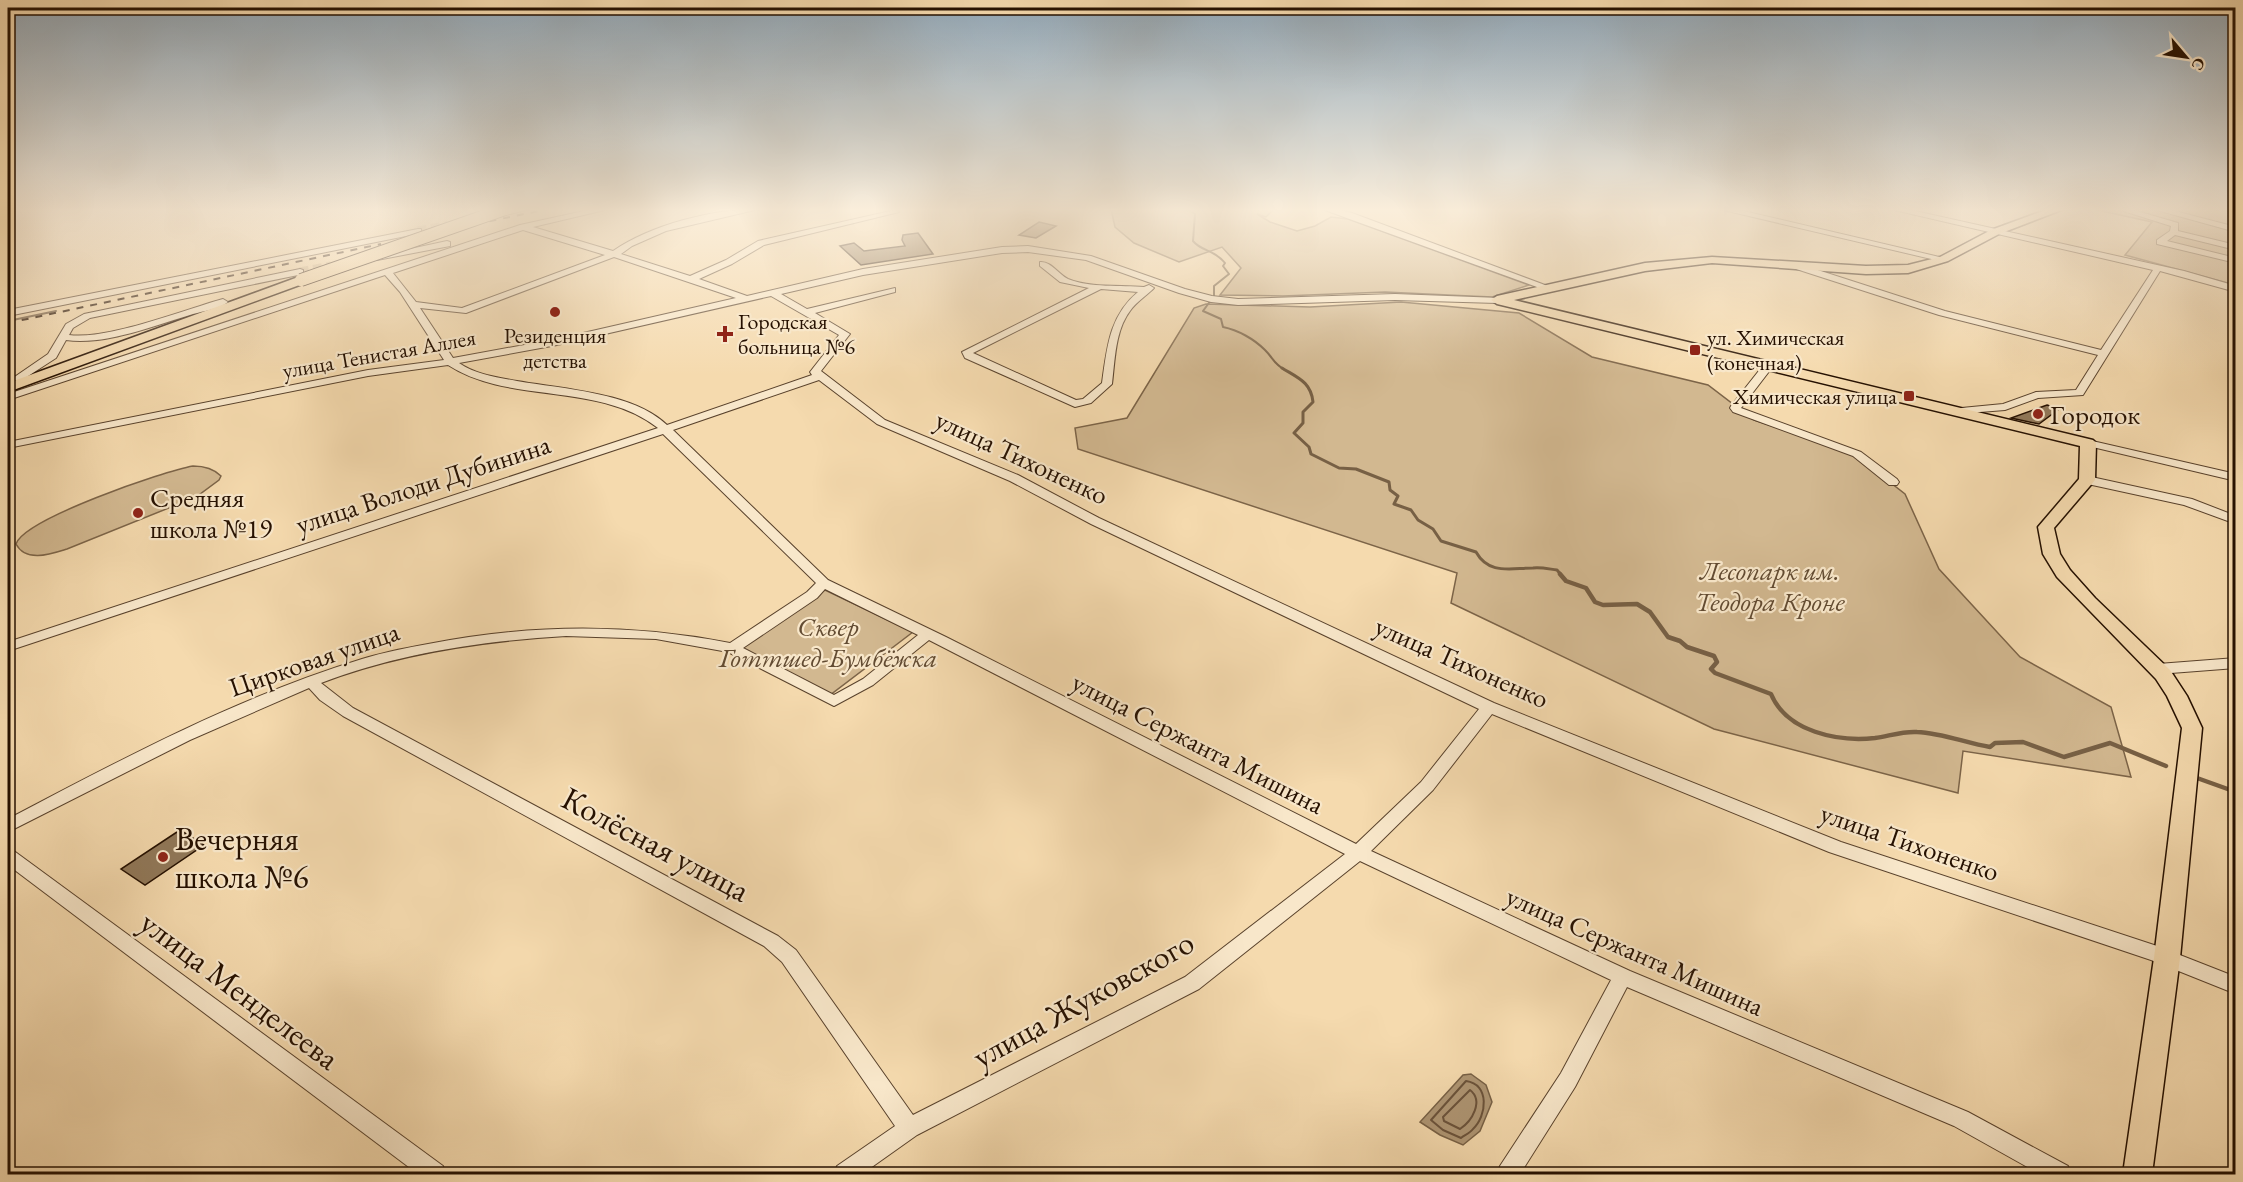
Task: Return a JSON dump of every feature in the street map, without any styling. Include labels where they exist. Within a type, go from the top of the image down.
[{"type":"main road","points":[[11,382],[223,302],[335,264]]},
{"type":"main road","points":[[11,382],[81,367],[300,276],[336,264]]},
{"type":"main road","name":"улица Тенистая Аллея","points":[[1497,300],[1627,271],[1676,264]]},
{"type":"main road","name":"улица Тенистая Аллея","points":[[1779,264],[1887,271],[1925,264]]},
{"type":"main road","points":[[1497,300],[2088,443],[2087,480],[2046,527],[2049,547],[2053,557],[2078,588],[2158,669],[2180,700],[2192,728],[2167,958],[2138,1174]]},
{"type":"street","points":[[8,313],[252,264]]},
{"type":"street","points":[[8,397],[81,367],[410,264]]},
{"type":"street","points":[[413,304],[463,311],[588,264]]},
{"type":"street","points":[[644,264],[747,299]]},
{"type":"street","points":[[690,280],[724,264]]},
{"type":"street","name":"улица Тенистая Аллея","points":[[8,445],[368,373],[450,362],[557,342],[904,264]]},
{"type":"street","points":[[1043,264],[1063,280],[1099,287],[1146,290]]},
{"type":"street","name":"улица Тенистая Аллея","points":[[1105,264],[1211,298],[1238,302],[1395,297],[1497,300]]},
{"type":"street","points":[[1484,264],[1548,288]]},
{"type":"street","points":[[2141,264],[2235,289]]},
{"type":"street","points":[[1793,265],[1942,313],[2102,353]]},
{"type":"street","points":[[1956,411],[2005,407],[2036,395],[2079,393],[2102,353],[2158,268]]},
{"type":"street","points":[[339,270],[342,276],[354,283]]},
{"type":"street","points":[[387,272],[413,304],[450,362]]},
{"type":"street","points":[[11,382],[48,360],[69,326],[76,320],[99,312],[300,276]]},
{"type":"street","points":[[1099,287],[967,352],[969,356],[1075,404],[1087,401],[1107,384],[1115,326],[1129,303],[1159,283]]},
{"type":"street","points":[[805,312],[892,290]]},
{"type":"street","points":[[773,293],[845,334],[815,372],[819,376]]},
{"type":"street","points":[[64,337],[69,339],[94,337],[223,302]]},
{"type":"street","name":"улица Сержанта Мишина","points":[[450,362],[464,371],[483,378],[607,400],[633,408],[666,429],[823,583],[928,633],[1358,853],[1623,977],[1961,1119],[2060,1174]]},
{"type":"street","points":[[1769,365],[1735,408],[1737,410],[1857,454],[1893,482]]},
{"type":"street","name":"улица Володи Дубинина","points":[[8,647],[819,376]]},
{"type":"street","name":"улица Тихоненко","points":[[819,376],[881,422],[1014,478],[1095,521],[1489,707],[1835,847],[2167,958],[2235,986]]},
{"type":"street","points":[[2088,443],[2235,478]]},
{"type":"street","points":[[2087,480],[2188,502],[2235,520]]},
{"type":"street","points":[[732,648],[812,595],[823,583]]},
{"type":"street","name":"Цирковая улица","points":[[8,826],[144,755],[220,719],[369,661],[455,643],[519,634],[591,632],[658,635],[732,648],[834,701],[868,682],[928,633]]},
{"type":"street","points":[[2158,669],[2235,663]]},
{"type":"street","name":"Колёсная улица","points":[[312,683],[325,696],[348,712],[771,940],[789,956],[909,1128]]},
{"type":"street","name":"улица Жуковского","points":[[845,1174],[909,1128],[1192,983],[1358,853],[1427,786],[1489,707]]},
{"type":"street","name":"улица Менделеева","points":[[11,863],[435,1174]]},
{"type":"street","points":[[1508,1174],[1568,1080],[1623,977]]},
{"type":"green space","points":[[1238,264],[1472,264],[1529,285],[1492,297],[1385,292],[1283,296],[1220,295],[1241,268]]},
{"type":"green space","points":[[2159,264],[2235,264],[2235,285]]},
{"type":"green space","name":"Лесопарк им. Теодора Кроне","points":[[1401,302],[1519,313],[1592,357],[1708,385],[1754,420],[1851,452],[1905,494],[1939,569],[2020,657],[2111,707],[2131,777],[1963,751],[1958,793],[1714,729],[1451,603],[1457,573],[1078,449],[1075,428],[1127,418],[1194,308],[1206,304],[1310,307]]},
{"type":"green space","points":[[193,466],[208,468],[221,476],[196,497],[67,549],[39,556],[26,554],[16,544],[25,534],[43,522],[68,510],[126,486]]},
{"type":"green space","name":"Сквер Готтшед-Бумбёжка","points":[[825,590],[913,632],[830,695],[741,648]]},
{"type":"water","points":[[1471,1074],[1486,1085],[1492,1102],[1480,1131],[1463,1145],[1440,1135],[1420,1122],[1463,1075]]},
{"type":"building","name":"Городок","points":[[2047,405],[2059,409],[2039,424],[2011,418]]},
{"type":"building","name":"Вечерняя школа №6","points":[[180,830],[204,845],[145,885],[121,869]]},
{"type":"waterway","points":[[1214,296],[1214,286],[1229,274],[1223,266],[1224,264]]},
{"type":"waterway","points":[[1211,300],[1203,311],[1221,319],[1223,327],[1256,342],[1284,369]]},
{"type":"waterway","points":[[8,321],[56,311]]},
{"type":"waterway","points":[[1284,369],[1303,381],[1312,395],[1313,402],[1303,412],[1303,423],[1294,433],[1309,447],[1311,454],[1339,468],[1356,469],[1389,482],[1390,490],[1398,496],[1394,504],[1411,510],[1418,520],[1433,529],[1441,541],[1476,552],[1487,564],[1501,569],[1557,570],[1562,576]]},
{"type":"waterway","points":[[1560,574],[1566,581],[1586,588],[1595,602],[1603,605],[1637,604],[1650,612],[1668,637],[1680,641],[1687,647],[1714,656],[1717,662],[1711,669],[1715,673],[1771,694],[1789,717],[1815,732],[1861,739],[1917,732],[1990,747],[1995,743],[2023,742],[2064,757],[2110,743],[2166,766]]},
{"type":"waterway","points":[[2197,778],[2236,792]]},
{"type":"tunnel","points":[[300,272],[331,266]]},
{"type":"railway","points":[[8,323],[286,264]]},
{"type":"place","name":"Резиденция детства","points":[[555,312]]},
{"type":"place","name":"Городская больница №6","points":[[725,334]]},
{"type":"place","name":"ул. Химическая (конечная)","points":[[1695,350]]},
{"type":"place","name":"Химическая улица","points":[[1909,396]]},
{"type":"place","name":"Городок","points":[[2038,414]]},
{"type":"place","name":"Средняя школа №19","points":[[138,513]]},
{"type":"place","name":"Вечерняя школа №6","points":[[163,857]]}]
